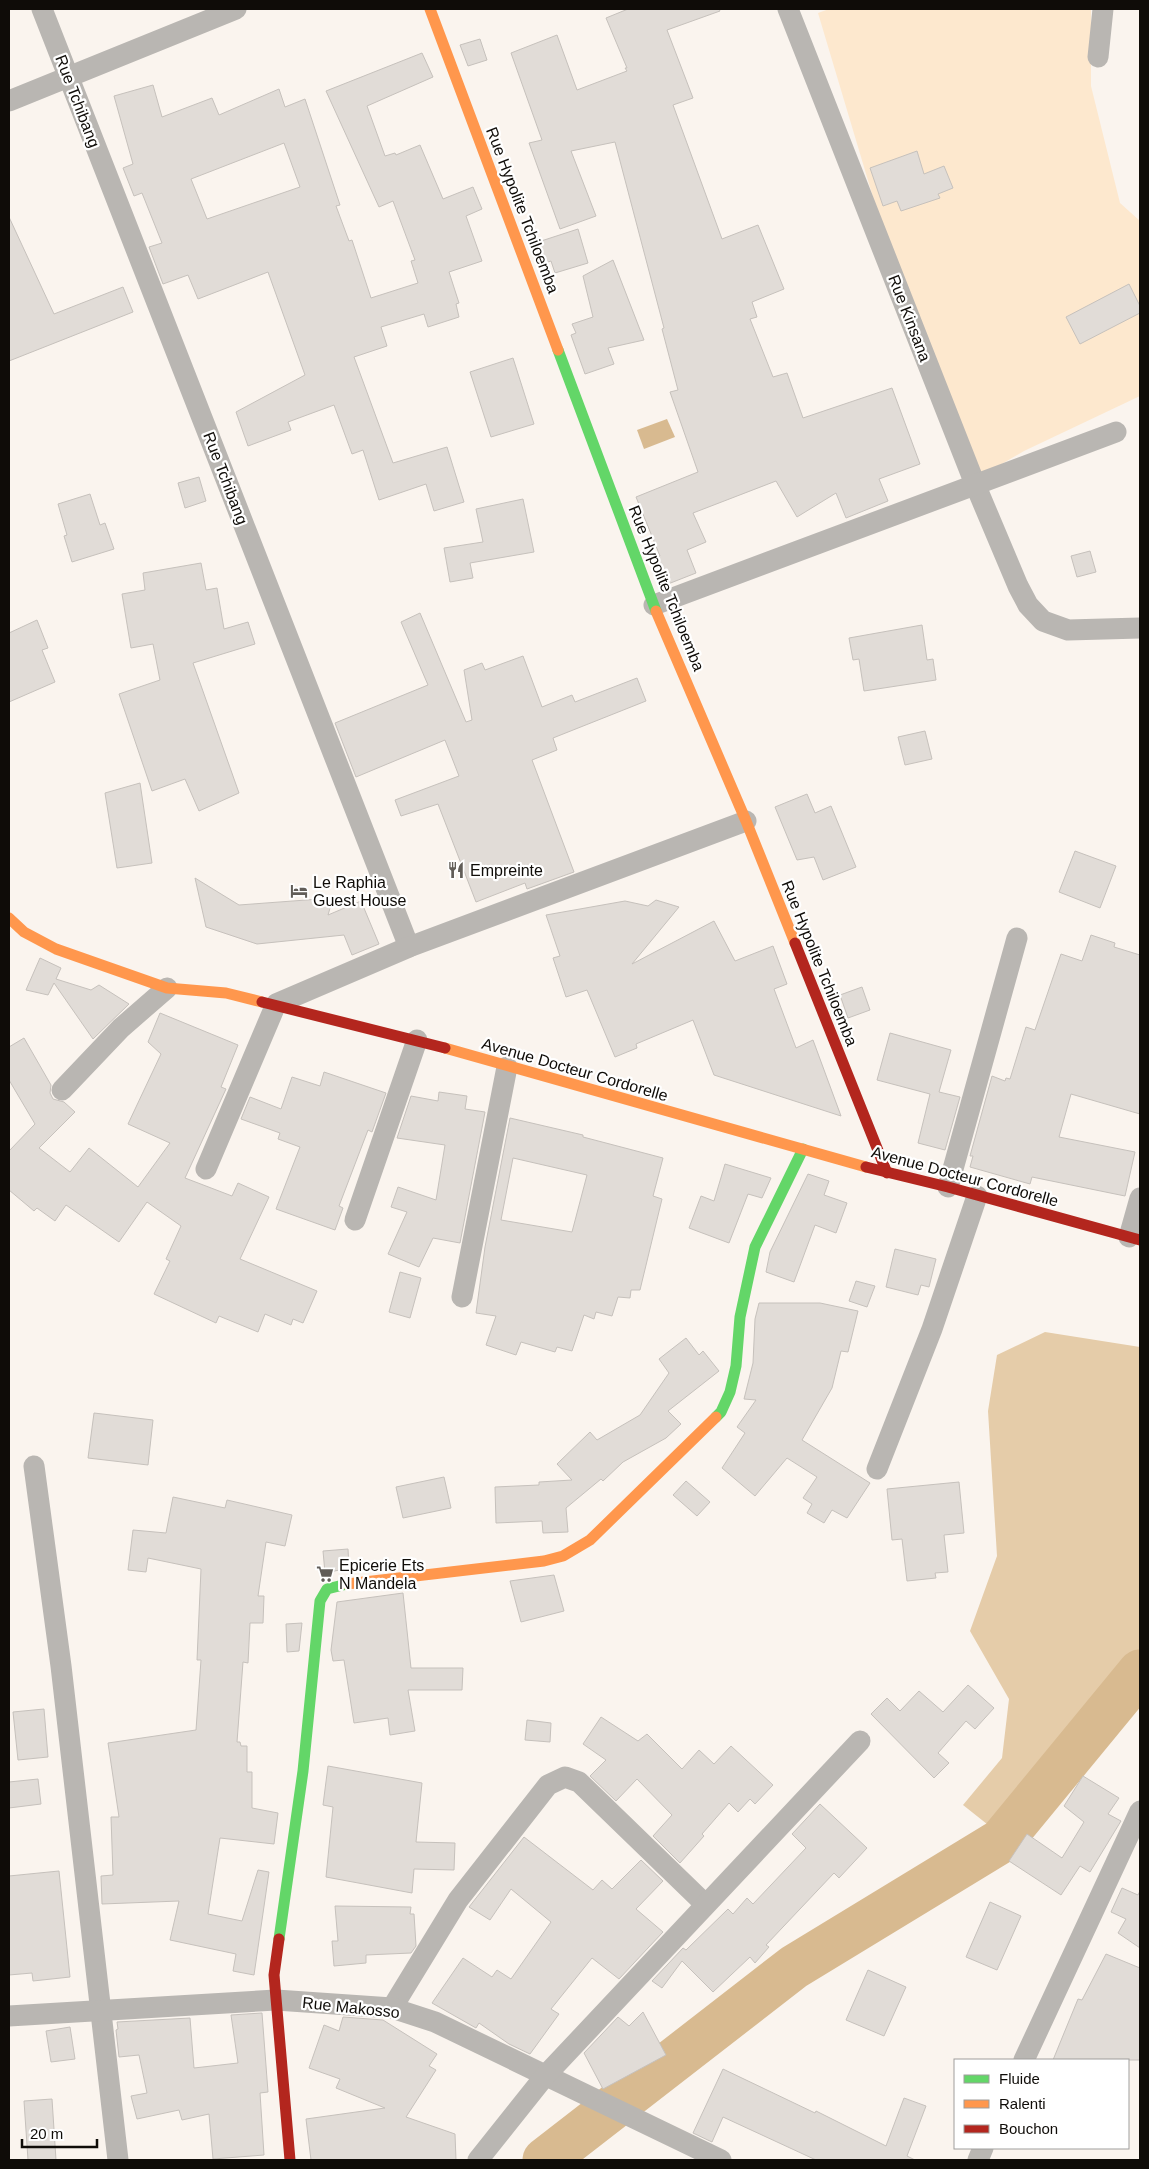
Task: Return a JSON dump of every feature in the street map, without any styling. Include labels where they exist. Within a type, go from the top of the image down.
[{"type":"street","name":"Rue Tchibang","points":[[42,9],[409,947]]},
{"type":"street","points":[[9,101],[236,9]]},
{"type":"street","name":"Rue Hypolite Tchiloemba","points":[[430,9],[654,605],[746,821],[887,1173]]},
{"type":"street","name":"Rue Kinsana","points":[[788,9],[975,484],[1018,586],[1028,605],[1043,621],[1068,630],[1140,628]]},
{"type":"street","points":[[1098,57],[1102,9]]},
{"type":"street","points":[[654,605],[1116,432]]},
{"type":"street","points":[[206,1168],[276,1004],[409,947],[746,821]]},
{"type":"street","name":"Avenue Docteur Cordorelle","points":[[9,918],[24,932],[56,948],[167,988],[226,994],[276,1004],[418,1040],[507,1067],[887,1173],[948,1187],[1134,1239]]},
{"type":"street","points":[[948,1187],[1017,938]]},
{"type":"street","points":[[62,1090],[121,1028],[167,988]]},
{"type":"street","points":[[355,1220],[418,1040]]},
{"type":"street","points":[[462,1297],[507,1067]]},
{"type":"street","points":[[290,2160],[276,2000],[275,1955],[303,1771],[320,1601],[327,1589],[343,1584],[544,1561],[563,1556],[590,1540],[721,1412],[730,1392],[736,1366],[740,1317],[754,1247],[803,1149]]},
{"type":"street","points":[[877,1469],[932,1329],[977,1196]]},
{"type":"street","points":[[1134,1239],[1140,1198]]},
{"type":"street","points":[[34,1466],[61,1666],[118,2160]]},
{"type":"street","points":[[478,2160],[545,2076],[860,1741]]},
{"type":"street","points":[[392,2008],[458,1900],[548,1785],[565,1777],[579,1782],[705,1904]]},
{"type":"street","points":[[1024,2059],[1138,1824]]},
{"type":"street","name":"Rue Makosso","points":[[9,2016],[276,2000],[392,2008],[435,2022],[721,2160]]},
{"type":"shaded area","points":[[829,9],[1091,9],[1091,86],[1120,203],[1140,221],[1140,396],[1024,451],[981,476],[887,244],[818,13]]},
{"type":"shaded area","points":[[667,419],[675,437],[644,449],[637,430]]},
{"type":"shaded area","points":[[1045,1332],[1140,1347],[1140,1659],[1071,1753],[992,1828],[963,1805],[1002,1758],[1009,1699],[970,1631],[997,1556],[988,1411],[997,1355]]},
{"type":"building","points":[[628,9],[719,9],[720,11],[667,30],[693,98],[673,105],[722,239],[758,225],[784,289],[752,302],[757,317],[750,319],[773,377],[787,373],[803,418],[892,388],[920,464],[879,479],[888,501],[846,518],[836,493],[797,517],[776,481],[693,513],[706,542],[687,550],[696,573],[668,584],[657,558],[660,556],[636,497],[698,472],[670,392],[678,390],[662,329],[664,328],[615,142],[571,151],[596,216],[560,229],[529,143],[542,140],[511,53],[557,35],[577,90],[627,71],[606,18]]},
{"type":"building","points":[[480,39],[487,60],[468,66],[460,45]]},
{"type":"building","points":[[422,53],[433,77],[367,106],[385,156],[395,153],[396,155],[420,145],[443,199],[473,187],[482,209],[466,216],[482,261],[449,272],[459,303],[456,304],[459,317],[428,327],[424,314],[381,327],[387,346],[354,357],[393,463],[447,447],[464,502],[434,511],[426,484],[379,500],[363,450],[352,454],[334,405],[288,422],[291,430],[248,446],[236,412],[305,375],[268,272],[198,299],[188,275],[163,284],[149,247],[162,243],[142,193],[134,196],[123,168],[133,164],[114,96],[153,85],[162,117],[212,98],[219,115],[279,89],[285,107],[305,99],[340,205],[336,206],[349,241],[352,240],[371,298],[418,283],[411,261],[415,260],[393,201],[379,207],[326,91]],"holes":[[[284,143],[300,187],[207,219],[191,179]]]},
{"type":"building","points":[[917,151],[924,174],[944,166],[953,188],[938,194],[940,198],[901,211],[897,201],[883,206],[870,168]]},
{"type":"building","points":[[9,217],[54,314],[123,287],[133,312],[9,361]]},
{"type":"building","points":[[578,229],[588,263],[555,273],[551,261],[542,264],[535,243]]},
{"type":"building","points":[[613,260],[644,340],[608,348],[614,364],[585,374],[571,335],[576,333],[572,324],[593,317],[583,276]]},
{"type":"building","points":[[1129,284],[1140,306],[1140,313],[1080,344],[1066,317]]},
{"type":"building","points":[[513,358],[534,424],[491,437],[470,372]]},
{"type":"building","points":[[199,477],[206,501],[185,508],[178,483]]},
{"type":"building","points":[[90,494],[100,525],[105,523],[114,549],[72,562],[64,536],[67,535],[58,504]]},
{"type":"building","points":[[523,499],[534,552],[470,563],[473,578],[450,582],[444,548],[483,542],[476,509]]},
{"type":"building","points":[[1090,551],[1096,572],[1077,577],[1071,556]]},
{"type":"building","points":[[201,563],[206,590],[217,588],[224,629],[248,622],[255,644],[193,663],[239,793],[199,811],[185,779],[152,791],[119,694],[160,680],[153,644],[131,648],[122,594],[145,590],[143,573]]},
{"type":"building","points":[[420,613],[466,722],[472,720],[464,670],[482,663],[485,670],[523,656],[542,707],[572,695],[575,702],[637,678],[646,701],[553,738],[557,750],[532,760],[574,872],[527,889],[525,883],[476,902],[438,804],[401,816],[395,800],[459,776],[445,740],[356,777],[335,723],[428,685],[401,622]]},
{"type":"building","points":[[37,620],[48,648],[42,650],[55,682],[9,702],[9,633]]},
{"type":"building","points":[[922,625],[927,660],[933,659],[936,680],[864,691],[859,659],[853,660],[849,638]]},
{"type":"building","points":[[925,731],[932,759],[905,765],[898,737]]},
{"type":"building","points":[[140,783],[152,863],[117,868],[105,793]]},
{"type":"building","points":[[807,794],[815,813],[831,806],[856,867],[823,880],[814,857],[797,860],[775,807]]},
{"type":"building","points":[[1075,851],[1116,866],[1100,908],[1059,892]]},
{"type":"building","points":[[195,878],[239,905],[333,898],[328,915],[361,901],[379,944],[352,955],[344,935],[257,944],[206,927]]},
{"type":"building","points":[[656,900],[679,907],[632,964],[714,921],[735,961],[773,946],[787,984],[774,989],[796,1048],[813,1040],[841,1116],[714,1075],[693,1020],[636,1044],[637,1048],[615,1057],[587,990],[566,997],[553,958],[560,956],[546,915],[625,901],[648,906]]},
{"type":"building","points":[[1091,935],[1115,943],[1114,947],[1140,955],[1140,1114],[1071,1094],[1059,1137],[1135,1152],[1125,1196],[1032,1177],[1030,1184],[970,1167],[973,1156],[970,1156],[992,1076],[1005,1081],[1006,1078],[1010,1079],[1026,1027],[1035,1030],[1061,954],[1082,961]]},
{"type":"building","points":[[40,958],[61,968],[56,979],[91,990],[99,985],[129,1004],[93,1039],[54,983],[48,995],[26,990]]},
{"type":"building","points":[[862,987],[870,1010],[848,1018],[840,995]]},
{"type":"building","points":[[160,1013],[238,1045],[221,1087],[226,1089],[185,1178],[232,1196],[238,1183],[269,1197],[240,1259],[317,1291],[303,1323],[293,1319],[291,1325],[265,1314],[258,1332],[219,1316],[216,1323],[154,1294],[170,1261],[166,1259],[181,1226],[147,1202],[119,1242],[66,1205],[55,1221],[37,1208],[34,1211],[9,1190],[9,1151],[35,1124],[9,1080],[9,1047],[24,1038],[51,1085],[50,1093],[53,1099],[64,1102],[75,1112],[39,1148],[70,1172],[89,1148],[138,1187],[170,1143],[128,1124],[161,1054],[148,1042]]},
{"type":"building","points":[[890,1033],[951,1050],[939,1092],[960,1097],[945,1150],[918,1143],[930,1094],[877,1080]]},
{"type":"building","points":[[324,1072],[386,1093],[372,1132],[368,1130],[339,1206],[343,1208],[335,1230],[276,1209],[300,1147],[278,1139],[280,1133],[241,1119],[250,1097],[281,1109],[292,1077],[320,1086]]},
{"type":"building","points":[[439,1092],[467,1096],[465,1109],[485,1112],[460,1243],[433,1238],[419,1267],[388,1254],[407,1212],[391,1207],[398,1187],[436,1200],[445,1145],[397,1138],[411,1096],[438,1101]]},
{"type":"building","points":[[510,1118],[583,1135],[583,1137],[663,1158],[653,1196],[662,1199],[640,1290],[631,1290],[630,1298],[618,1297],[612,1316],[596,1312],[594,1319],[584,1315],[572,1351],[557,1347],[555,1352],[521,1342],[516,1355],[486,1345],[496,1316],[476,1313],[485,1247]],"holes":[[[513,1158],[587,1175],[572,1232],[501,1220]]]},
{"type":"building","points":[[725,1164],[771,1178],[762,1198],[748,1194],[729,1243],[689,1228],[701,1196],[714,1201]]},
{"type":"building","points":[[808,1174],[829,1181],[824,1195],[847,1203],[836,1233],[815,1225],[794,1282],[766,1272],[770,1252]]},
{"type":"building","points":[[895,1249],[936,1259],[929,1287],[921,1285],[918,1295],[886,1287]]},
{"type":"building","points":[[400,1272],[421,1278],[410,1318],[389,1312]]},
{"type":"building","points":[[856,1281],[875,1286],[867,1307],[849,1301]]},
{"type":"building","points":[[759,1303],[820,1303],[858,1311],[848,1352],[841,1351],[832,1388],[802,1440],[870,1483],[847,1518],[832,1510],[824,1523],[807,1513],[812,1504],[803,1498],[817,1477],[787,1458],[755,1496],[722,1468],[745,1433],[737,1427],[756,1400],[744,1399],[753,1363],[755,1319]]},
{"type":"building","points":[[686,1338],[699,1355],[703,1351],[719,1371],[668,1411],[681,1424],[666,1438],[623,1462],[603,1481],[601,1479],[566,1508],[568,1532],[543,1533],[542,1521],[496,1523],[495,1487],[539,1485],[539,1482],[572,1480],[557,1464],[590,1432],[597,1440],[640,1415],[669,1373],[659,1359]]},
{"type":"building","points":[[94,1413],[153,1420],[148,1465],[88,1458]]},
{"type":"building","points":[[444,1477],[451,1508],[403,1518],[396,1487]]},
{"type":"building","points":[[686,1481],[710,1502],[697,1516],[673,1495]]},
{"type":"building","points":[[959,1482],[964,1533],[944,1535],[948,1572],[935,1573],[936,1578],[907,1581],[902,1539],[892,1540],[887,1489]]},
{"type":"building","points":[[173,1497],[225,1508],[227,1500],[292,1515],[285,1546],[266,1542],[258,1596],[264,1596],[263,1623],[250,1623],[248,1663],[243,1662],[237,1742],[240,1742],[241,1746],[247,1746],[247,1772],[252,1772],[252,1808],[278,1813],[274,1844],[220,1838],[208,1914],[242,1921],[258,1870],[269,1872],[254,1975],[233,1971],[236,1954],[170,1940],[179,1901],[102,1904],[101,1876],[113,1875],[111,1817],[119,1817],[108,1743],[196,1730],[201,1660],[197,1660],[201,1569],[148,1558],[146,1572],[128,1570],[133,1530],[166,1533]]},
{"type":"building","points":[[348,1549],[349,1568],[325,1573],[323,1551]]},
{"type":"building","points":[[554,1575],[564,1611],[521,1622],[510,1581]]},
{"type":"building","points":[[403,1593],[411,1668],[463,1668],[462,1690],[408,1690],[415,1731],[390,1735],[388,1718],[354,1723],[344,1660],[333,1661],[331,1650],[337,1602]]},
{"type":"building","points":[[302,1623],[299,1651],[287,1652],[286,1624]]},
{"type":"building","points":[[968,1685],[994,1708],[975,1729],[966,1721],[938,1753],[949,1763],[934,1778],[871,1714],[887,1698],[900,1711],[919,1691],[943,1712]]},
{"type":"building","points":[[44,1709],[48,1757],[18,1760],[13,1712]]},
{"type":"building","points":[[601,1717],[638,1741],[647,1734],[682,1769],[699,1750],[714,1764],[731,1746],[773,1785],[755,1804],[750,1799],[738,1812],[729,1803],[702,1834],[704,1836],[680,1863],[653,1836],[672,1815],[637,1779],[616,1801],[590,1776],[606,1760],[583,1744]]},
{"type":"building","points":[[527,1720],[551,1723],[550,1742],[525,1740]]},
{"type":"building","points":[[328,1766],[422,1783],[416,1842],[455,1843],[454,1870],[414,1869],[412,1893],[326,1877],[333,1807],[323,1805]]},
{"type":"building","points":[[1083,1776],[1119,1798],[1108,1814],[1121,1821],[1090,1872],[1080,1866],[1061,1895],[1009,1861],[1027,1834],[1062,1858],[1084,1822],[1064,1806]]},
{"type":"building","points":[[38,1779],[41,1804],[9,1808],[9,1782]]},
{"type":"building","points":[[820,1804],[867,1848],[839,1878],[834,1873],[766,1945],[769,1947],[755,1963],[750,1957],[713,1992],[682,1961],[662,1988],[652,1981],[683,1948],[686,1950],[728,1909],[733,1914],[747,1898],[753,1904],[806,1848],[792,1834]]},
{"type":"building","points":[[524,1837],[593,1890],[602,1880],[612,1889],[641,1860],[663,1881],[636,1909],[663,1932],[619,1979],[592,1958],[551,2009],[559,2014],[530,2054],[509,2044],[479,2023],[476,2028],[432,2003],[463,1958],[492,1977],[497,1970],[511,1979],[551,1922],[511,1889],[490,1920],[469,1907]]},
{"type":"building","points":[[59,1871],[70,1977],[33,1981],[32,1973],[9,1975],[9,1876]]},
{"type":"building","points":[[1122,1888],[1138,1895],[1140,1891],[1140,1948],[1118,1933],[1126,1919],[1111,1912]]},
{"type":"building","points":[[990,1902],[1021,1916],[997,1970],[966,1957]]},
{"type":"building","points":[[335,1906],[411,1907],[410,1914],[414,1914],[416,1946],[411,1953],[366,1955],[366,1963],[334,1966],[332,1941],[338,1941]]},
{"type":"building","points":[[1106,1954],[1140,1968],[1140,2060],[1053,2059],[1078,1999],[1082,2000]]},
{"type":"building","points":[[868,1970],[906,1987],[884,2036],[846,2020]]},
{"type":"building","points":[[643,2012],[666,2055],[603,2089],[584,2053],[618,2017],[629,2026]]},
{"type":"building","points":[[262,2013],[268,2092],[260,2093],[264,2155],[213,2159],[209,2114],[182,2120],[179,2110],[137,2119],[131,2096],[147,2093],[139,2055],[119,2057],[117,2022],[190,2018],[194,2068],[238,2063],[231,2015]]},
{"type":"building","points":[[343,2017],[383,2020],[437,2054],[429,2066],[436,2070],[406,2117],[455,2134],[456,2160],[311,2160],[306,2119],[385,2108],[336,2088],[340,2079],[309,2068],[324,2025],[339,2031]]},
{"type":"building","points":[[70,2027],[75,2059],[51,2062],[46,2031]]},
{"type":"building","points":[[723,2069],[815,2113],[816,2111],[886,2146],[904,2098],[926,2106],[907,2156],[915,2160],[816,2160],[723,2117],[712,2142],[693,2133]]},
{"type":"building","points":[[52,2099],[56,2160],[28,2160],[24,2101]]},
{"type":"waterway","points":[[545,2160],[794,1967],[1001,1841],[1140,1672]]},
{"type":"traffic: fast","points":[[558,350],[656,611]]},
{"type":"traffic: fast","points":[[716,1417],[721,1412],[730,1392],[736,1366],[740,1317],[755,1247],[803,1149]]},
{"type":"traffic: fast","points":[[279,1939],[303,1771],[320,1601],[327,1589],[347,1584]]},
{"type":"traffic: slow","points":[[430,9],[558,350]]},
{"type":"traffic: slow","points":[[656,611],[746,821],[795,943]]},
{"type":"traffic: slow","points":[[9,918],[24,932],[56,949],[167,988],[226,993],[262,1002]]},
{"type":"traffic: slow","points":[[445,1048],[866,1167]]},
{"type":"traffic: slow","points":[[347,1584],[544,1561],[563,1556],[590,1540],[716,1417]]},
{"type":"traffic: jam","points":[[795,943],[887,1173]]},
{"type":"traffic: jam","points":[[262,1002],[445,1048]]},
{"type":"traffic: jam","points":[[866,1167],[948,1187],[1140,1240]]},
{"type":"traffic: jam","points":[[279,1939],[274,1975],[290,2160]]},
{"type":"place","name":"Empreinte","points":[[456,870]]},
{"type":"place","name":"Le Raphia Guest House","points":[[299,891]]},
{"type":"place","name":"Epicerie Ets N Mandela","points":[[325,1574]]}]
